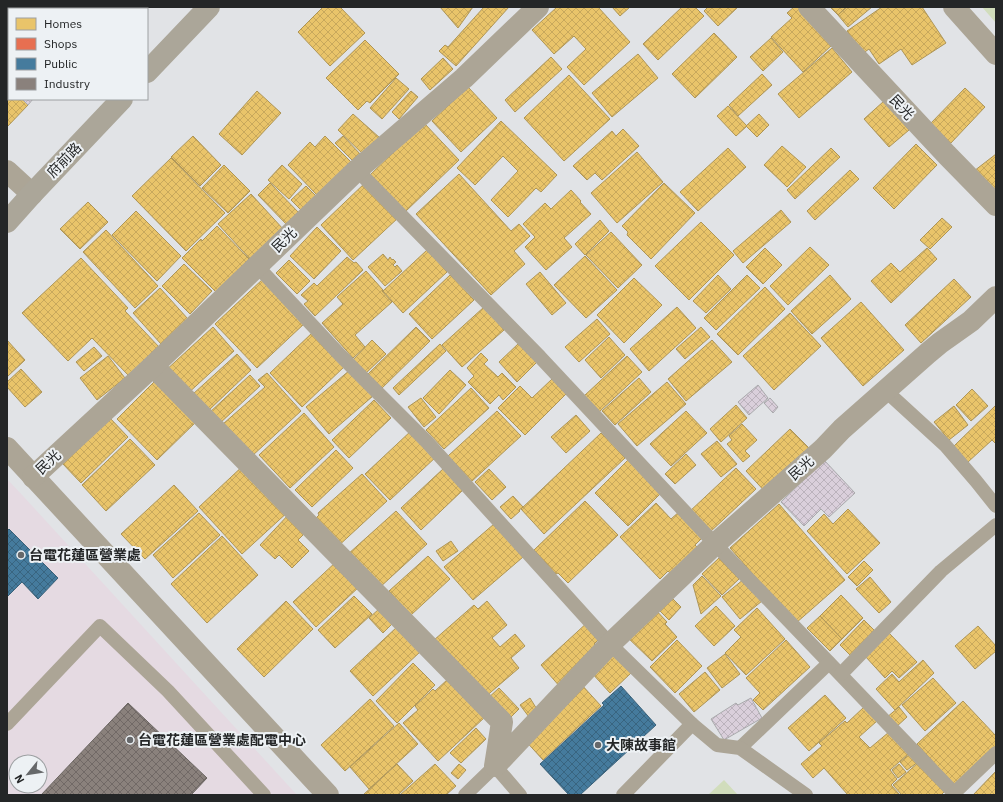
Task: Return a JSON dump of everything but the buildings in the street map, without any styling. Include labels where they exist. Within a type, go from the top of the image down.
[{"type":"main road","points":[[148,71],[209,7]]},
{"type":"main road","name":"府前路","points":[[7,222],[121,100]]},
{"type":"street","name":"民光","points":[[33,476],[153,366],[357,170],[464,78],[538,7]]},
{"type":"street","name":"民光","points":[[809,7],[947,155],[996,205]]},
{"type":"street","points":[[954,7],[996,54]]},
{"type":"street","points":[[7,171],[32,194]]},
{"type":"street","name":"民光","points":[[494,766],[610,644],[715,544],[823,449],[842,430],[928,353],[971,321],[996,297]]},
{"type":"street","points":[[153,366],[502,722],[494,766]]},
{"type":"street","points":[[7,448],[328,795]]},
{"type":"lane","points":[[357,170],[540,357],[715,544],[841,674],[954,794],[996,753]]},
{"type":"lane","points":[[257,266],[340,356],[427,442],[610,644],[692,724],[717,745],[740,748],[806,795]]},
{"type":"lane","points":[[886,390],[945,444],[996,506]]},
{"type":"lane","points":[[841,674],[941,572],[996,525]]},
{"type":"lane","points":[[7,724],[100,626],[168,691],[264,795]]},
{"type":"lane","points":[[740,748],[829,662]]},
{"type":"lane","points":[[623,795],[692,724]]},
{"type":"lane","points":[[465,795],[494,766],[520,795]]},
{"type":"shaded area","name":"台電花蓮區營業處","points":[[7,479],[24,497],[297,795],[7,795]]},
{"type":"green space","points":[[982,7],[996,7],[996,23]]},
{"type":"green space","points":[[724,780],[738,795],[708,795]]},
{"type":"place","name":"台電花蓮區營業處","points":[[21,555]]},
{"type":"place","name":"台電花蓮區營業處配電中心","points":[[130,740]]},
{"type":"place","name":"大陳故事館","points":[[598,745]]}]
